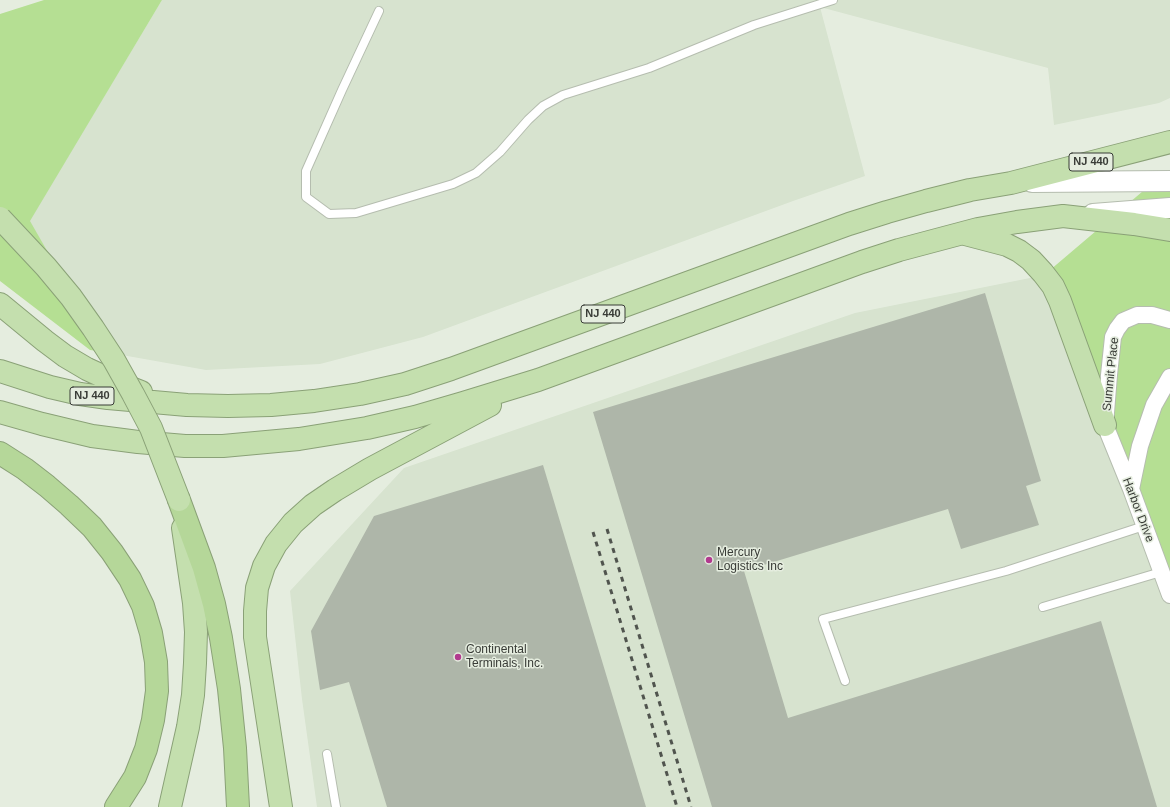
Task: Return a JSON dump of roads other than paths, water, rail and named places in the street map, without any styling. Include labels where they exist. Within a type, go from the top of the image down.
[{"type":"highway","name":"NJ 440","points":[[0,370],[50,387],[80,394],[187,405],[271,405],[314,401],[360,394],[405,384],[451,369],[849,224],[926,201],[1011,182],[1170,142]]},
{"type":"highway","points":[[0,412],[42,424],[99,437],[138,442],[185,446],[223,446],[299,439],[367,428],[428,413],[538,380],[862,262],[962,233],[1017,222],[1063,216],[1134,224],[1170,230]]},
{"type":"highway","points":[[0,218],[46,267],[71,297],[114,360],[151,428],[204,568],[214,604],[229,689],[235,748],[238,807]]},
{"type":"highway","points":[[962,233],[1007,245],[1019,251],[1031,260],[1053,286],[1060,300],[1105,425]]},
{"type":"highway","points":[[0,304],[65,356],[87,369],[137,390],[187,405]]},
{"type":"highway","points":[[281,807],[255,636],[254,612],[257,588],[264,566],[276,544],[293,523],[313,505],[335,490],[370,469],[538,380]]},
{"type":"highway","points":[[0,453],[48,486],[92,527],[112,552],[130,579],[143,606],[151,633],[156,662],[156,691],[153,720],[146,749],[135,777],[116,807]]},
{"type":"highway","points":[[170,807],[188,727],[193,695],[196,632],[191,571],[179,500]]},
{"type":"street","points":[[1011,182],[1170,181]]},
{"type":"street","points":[[1063,216],[1170,208]]},
{"type":"street","name":"Summit Place","points":[[1105,425],[1113,337],[1117,329],[1123,321],[1137,315],[1152,314],[1168,321]]},
{"type":"street","points":[[1131,489],[1140,446],[1154,405],[1170,377]]},
{"type":"street","name":"Harbor Drive","points":[[1105,425],[1131,489],[1170,595]]},
{"type":"lane","points":[[379,12],[306,171],[306,197],[329,214],[356,213],[453,184],[476,173],[500,152],[528,120],[543,106],[563,95],[649,68],[754,26],[833,0]]},
{"type":"lane","points":[[845,681],[823,619],[1006,571],[1144,526]]},
{"type":"lane","points":[[1043,607],[1162,572]]},
{"type":"lane","points":[[327,754],[336,807]]},
{"type":"railway","points":[[607,529],[691,807]]},
{"type":"railway","points":[[593,532],[677,807]]},
{"type":"place","name":"Mercury Logistics Inc","points":[[709,560]]},
{"type":"place","name":"Continental Terminals, Inc.","points":[[458,657]]}]
